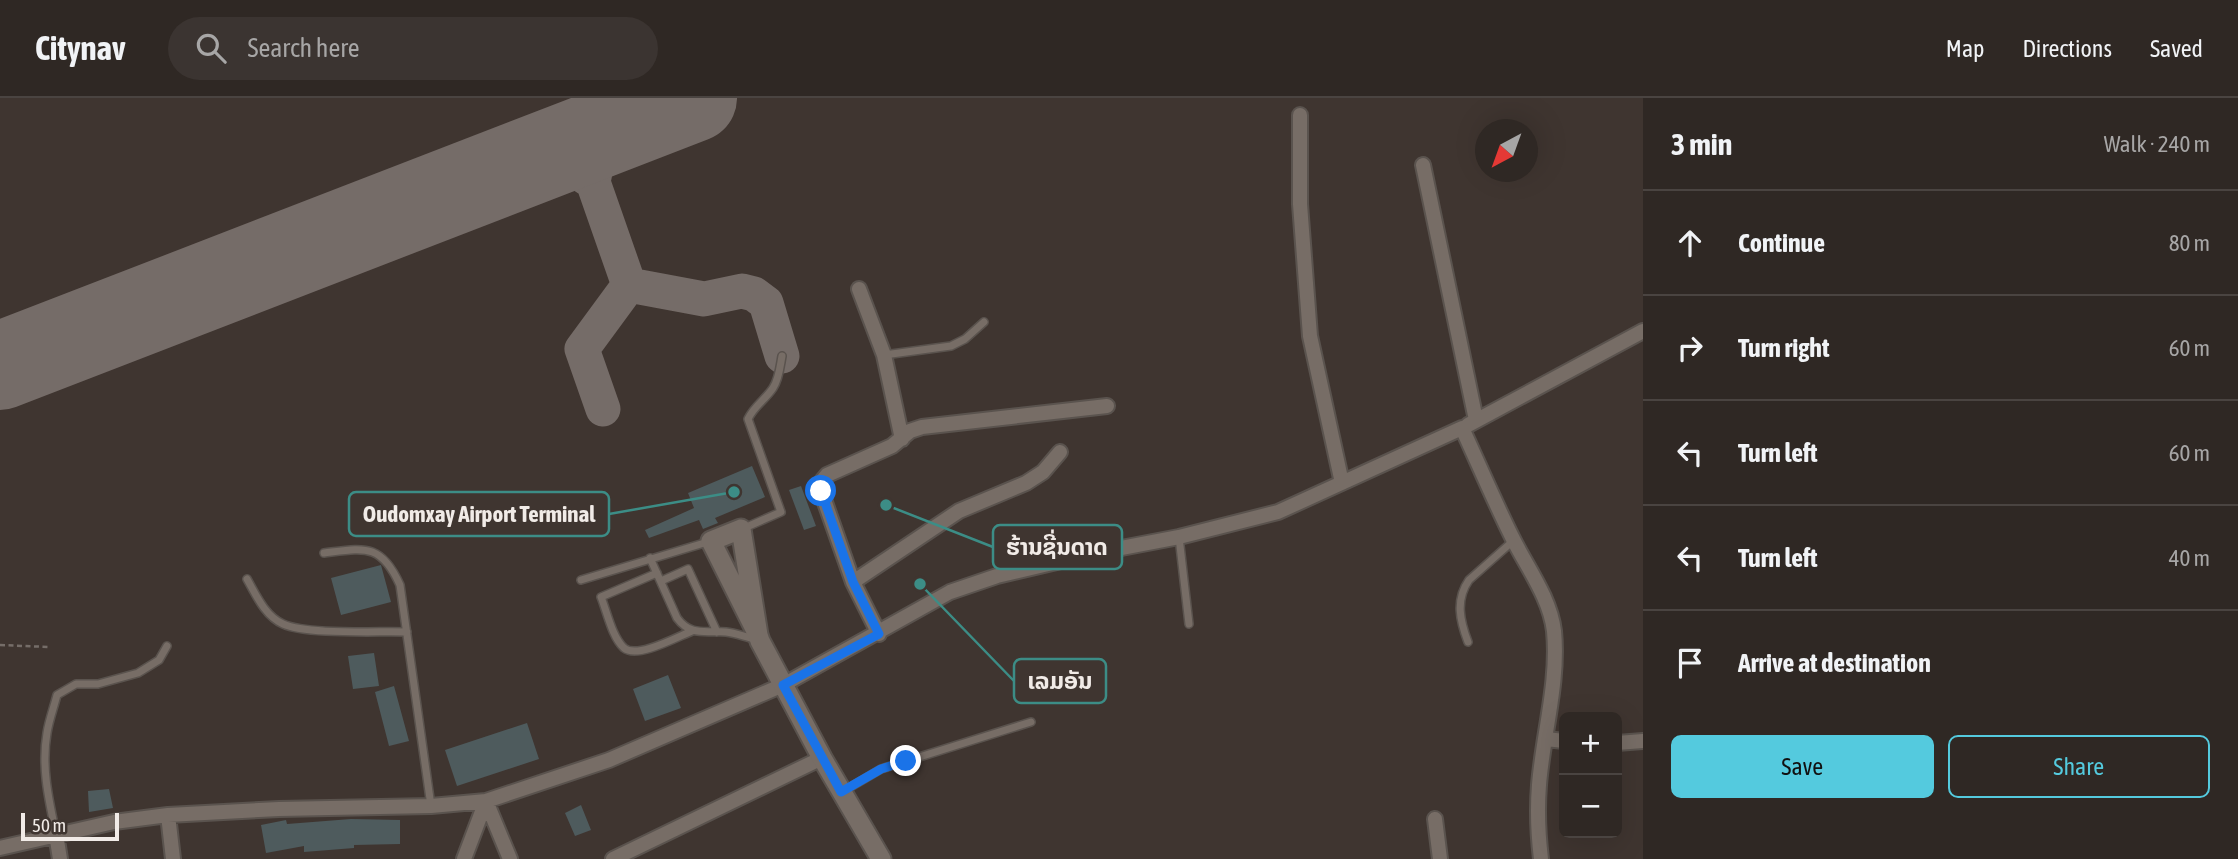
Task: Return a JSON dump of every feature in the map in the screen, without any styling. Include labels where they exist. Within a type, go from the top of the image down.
[{"type":"street","points":[[1300,115],[1300,204],[1310,336],[1342,483]]},
{"type":"street","points":[[1423,165],[1476,420]]},
{"type":"street","points":[[859,289],[884,355],[902,439]]},
{"type":"street","points":[[0,848],[114,822],[168,815],[279,809],[431,806],[486,801],[609,760],[783,685],[879,634],[950,592],[997,576],[1179,537],[1278,512],[1462,428],[1643,331]]},
{"type":"street","points":[[879,634],[853,582],[821,491],[822,481],[827,475],[872,456],[922,427],[1107,406]]},
{"type":"street","points":[[1462,428],[1514,541],[1538,586],[1554,630],[1555,651],[1539,782],[1537,823],[1541,859]]},
{"type":"street","points":[[853,582],[959,510],[1026,483],[1043,471],[1060,452]]},
{"type":"street","points":[[759,638],[741,529],[711,541],[759,638],[783,685],[822,758],[881,859]]},
{"type":"street","points":[[1546,739],[1559,740]]},
{"type":"street","points":[[1622,743],[1643,741]]},
{"type":"street","points":[[613,859],[822,758]]},
{"type":"street","points":[[464,859],[486,801]]},
{"type":"street","points":[[486,801],[510,859]]},
{"type":"street","points":[[168,815],[173,859]]},
{"type":"street","points":[[1436,819],[1440,859]]},
{"type":"street","points":[[56,834],[60,859]]},
{"type":"lane","points":[[884,355],[951,346],[965,339],[984,321]]},
{"type":"lane","points":[[741,529],[781,512],[748,419],[774,387],[782,356]]},
{"type":"lane","points":[[1179,537],[1189,624]]},
{"type":"lane","points":[[581,580],[711,541]]},
{"type":"lane","points":[[1468,642],[1461,625],[1459,607],[1464,588],[1469,580],[1514,541]]},
{"type":"lane","points":[[324,553],[358,549],[377,553],[391,565],[400,585],[431,806]]},
{"type":"lane","points":[[650,558],[677,618],[683,626],[692,631]]},
{"type":"lane","points":[[717,632],[688,569],[601,597],[617,639],[630,651],[640,651],[692,631],[717,632],[725,632],[759,638]]},
{"type":"lane","points":[[247,579],[264,609],[282,624],[301,629],[407,632]]},
{"type":"lane","points":[[56,834],[45,762],[47,733],[57,695],[76,684],[98,684],[138,673],[159,660],[167,646]]},
{"type":"lane","points":[[841,792],[881,769],[1031,722]]},
{"type":"path","points":[[0,645],[48,647]]},
{"type":"building","points":[[752,466],[765,497],[715,518],[718,523],[703,529],[699,520],[649,538],[645,530],[694,508],[688,493]]},
{"type":"building","points":[[801,486],[816,526],[804,530],[789,490]]},
{"type":"building","points":[[381,565],[391,602],[341,615],[331,578]]},
{"type":"building","points":[[374,653],[379,686],[353,689],[348,656]]},
{"type":"building","points":[[668,675],[681,708],[645,721],[633,689]]},
{"type":"building","points":[[394,686],[409,741],[389,746],[375,692]]},
{"type":"building","points":[[527,723],[539,759],[457,786],[445,750]]},
{"type":"building","points":[[109,789],[113,808],[89,812],[88,791]]},
{"type":"building","points":[[581,805],[591,830],[575,836],[565,813]]},
{"type":"building","points":[[351,819],[400,820],[400,844],[354,845],[354,848],[304,852],[304,846],[266,853],[261,825],[286,820],[287,824]]},
{"type":"taxiway","points":[[616,128],[598,157],[593,182],[629,285]]},
{"type":"taxiway","points":[[521,165],[559,166],[575,171],[593,182]]},
{"type":"taxiway","points":[[629,285],[704,299],[742,291],[754,294],[766,303],[782,356]]},
{"type":"taxiway","points":[[603,409],[582,349],[629,285]]},
{"type":"runway","points":[[0,366],[693,98]]},
{"type":"place","name":"Oudomxay Airport Terminal","points":[[734,492]]},
{"type":"place","name":"ຮ້ານຊີ່ນດາດ","points":[[886,505]]},
{"type":"place","name":"ເລມອັນ","points":[[920,584]]},
{"type":"route","points":[[821,491],[853,582],[879,634],[783,685],[841,792],[881,769],[906,761]]}]
